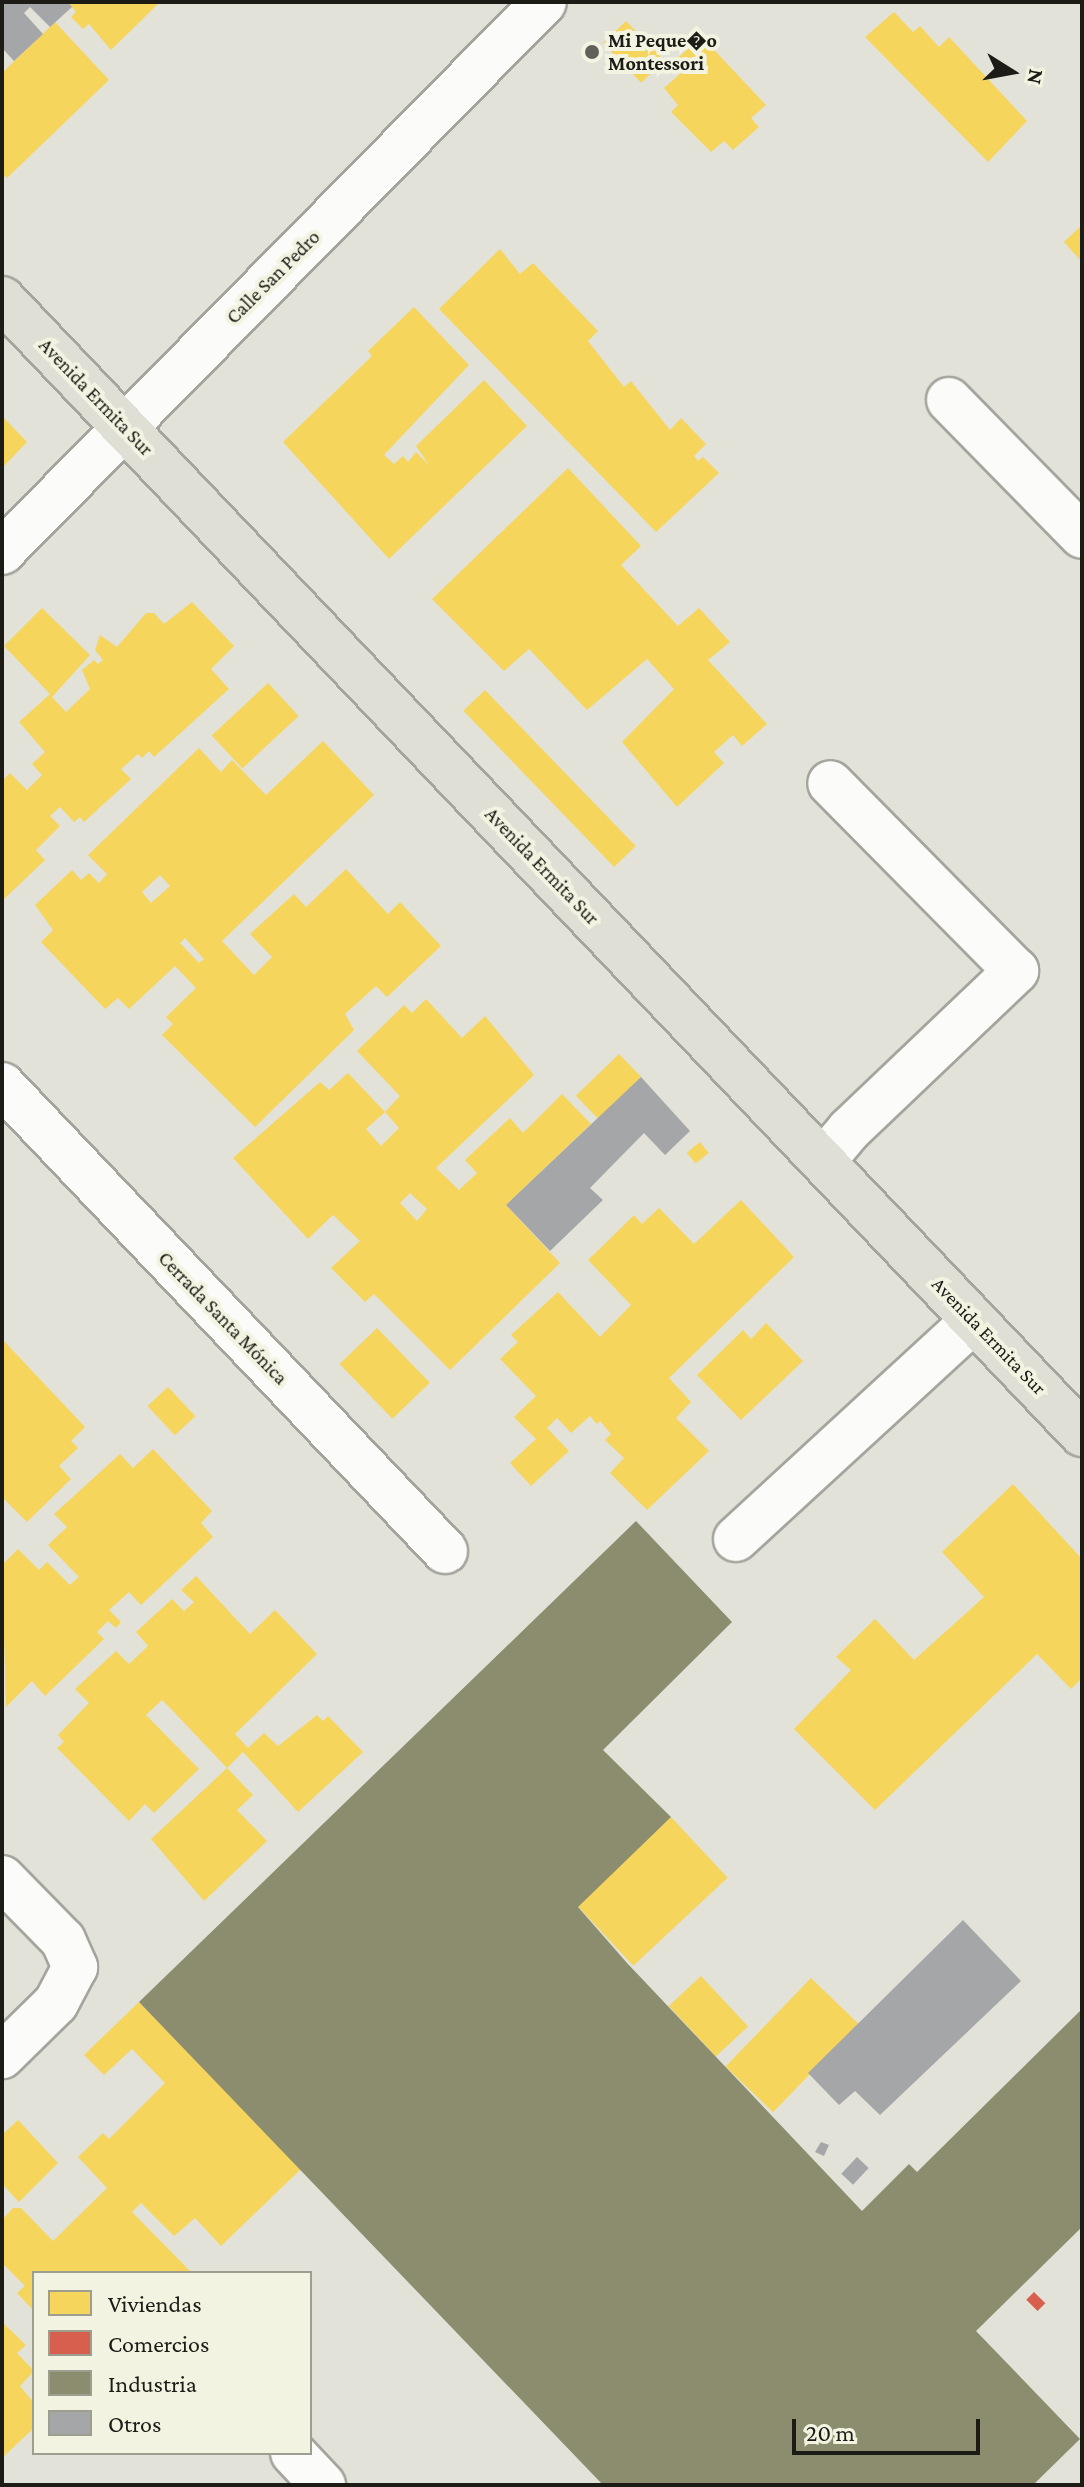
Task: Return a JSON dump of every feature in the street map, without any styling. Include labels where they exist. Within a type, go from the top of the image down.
[{"type":"main road","name":"Avenida Ermita Sur","points":[[2,299],[1081,1431]]},
{"type":"street","name":"Calle San Pedro","points":[[2,552],[544,2]]},
{"type":"street","points":[[949,400],[1082,536]]},
{"type":"street","points":[[823,1161],[849,1130],[1016,971],[830,783]]},
{"type":"street","name":"Cerrada Santa Mónica","points":[[2,1085],[445,1551]]},
{"type":"street","points":[[736,1539],[974,1320]]},
{"type":"street","points":[[2,1878],[63,1940],[75,1967],[56,2003],[2,2056]]},
{"type":"street","points":[[295,2455],[323,2485]]},
{"type":"building: Viviendas","points":[[68,2],[160,2],[111,50],[89,24],[83,29],[71,17],[76,12]]},
{"type":"building: Viviendas","points":[[894,12],[913,32],[920,26],[939,47],[949,37],[1027,121],[988,162],[865,37]]},
{"type":"building: Viviendas","points":[[626,21],[664,61],[641,83],[603,43]]},
{"type":"building: Viviendas","points":[[55,22],[109,80],[7,178],[2,174],[2,73]]},
{"type":"building: Viviendas","points":[[702,37],[766,105],[751,118],[759,127],[733,150],[724,141],[711,152],[671,112],[678,105],[664,88],[682,72],[674,61]]},
{"type":"building: Viviendas","points":[[1082,225],[1082,262],[1064,242]]},
{"type":"building: Viviendas","points":[[500,249],[520,274],[533,263],[598,331],[588,341],[624,387],[631,381],[670,430],[681,418],[706,444],[694,456],[698,461],[703,457],[719,473],[656,532],[439,309]]},
{"type":"building: Viviendas","points":[[414,307],[469,365],[384,455],[394,464],[403,456],[408,462],[416,452],[429,465],[416,446],[484,380],[527,426],[389,559],[283,442],[372,356],[368,351]]},
{"type":"building: Viviendas","points":[[2,416],[27,442],[2,468]]},
{"type":"building: Viviendas","points":[[568,468],[641,546],[621,565],[678,626],[699,608],[730,642],[708,660],[767,724],[742,746],[733,735],[714,752],[724,763],[677,807],[622,742],[674,689],[647,659],[587,710],[529,649],[504,671],[432,599]]},
{"type":"building: Viviendas","points":[[192,602],[234,646],[211,669],[229,689],[154,757],[149,751],[142,758],[138,754],[121,769],[131,779],[84,822],[80,817],[74,822],[60,807],[50,816],[60,826],[36,850],[45,860],[2,901],[2,781],[10,773],[27,790],[42,775],[32,764],[45,752],[19,722],[50,694],[4,646],[42,608],[90,655],[52,697],[66,712],[90,689],[82,670],[94,660],[98,664],[103,660],[95,650],[100,635],[117,647],[146,613],[154,613],[164,624]]},
{"type":"building: Viviendas","points":[[268,683],[299,716],[242,768],[212,736]]},
{"type":"building: Viviendas","points":[[485,690],[636,846],[614,867],[463,711]]},
{"type":"building: Viviendas","points":[[323,741],[374,795],[222,941],[254,975],[272,957],[250,934],[294,894],[306,907],[346,869],[388,914],[400,902],[441,946],[387,997],[376,986],[345,1014],[354,1030],[255,1127],[162,1035],[173,1024],[166,1017],[196,988],[175,966],[129,1009],[118,998],[105,1009],[41,942],[53,930],[35,905],[72,870],[81,880],[89,873],[99,883],[107,874],[88,855],[199,748],[221,772],[232,760],[266,795]],"holes":[[[160,875],[170,886],[151,903],[142,892]],[[185,938],[204,959],[199,963],[180,943]]]},
{"type":"building: Viviendas","points":[[426,999],[462,1038],[485,1016],[534,1075],[436,1168],[459,1190],[477,1173],[465,1160],[510,1118],[523,1133],[562,1094],[591,1124],[506,1205],[560,1263],[450,1370],[374,1294],[365,1302],[331,1268],[360,1241],[333,1215],[308,1239],[233,1158],[320,1082],[329,1090],[348,1073],[385,1112],[400,1096],[357,1051],[404,1005],[412,1013]],"holes":[[[385,1112],[399,1128],[381,1146],[366,1129]],[[410,1193],[427,1209],[417,1221],[400,1203]]]},
{"type":"building: Viviendas","points":[[619,1054],[641,1077],[598,1119],[576,1096]]},
{"type":"building: Viviendas","points":[[700,1142],[709,1153],[696,1164],[687,1153]]},
{"type":"building: Viviendas","points":[[741,1200],[794,1257],[669,1378],[691,1402],[676,1418],[709,1451],[647,1510],[610,1473],[624,1458],[605,1440],[611,1434],[600,1421],[597,1424],[590,1416],[571,1433],[557,1418],[547,1428],[569,1451],[531,1486],[510,1463],[536,1439],[514,1417],[536,1396],[500,1359],[518,1342],[511,1335],[558,1292],[600,1337],[631,1305],[588,1260],[634,1215],[642,1224],[659,1208],[694,1244]]},
{"type":"building: Viviendas","points":[[766,1323],[803,1361],[741,1420],[697,1375],[743,1330],[751,1339]]},
{"type":"building: Viviendas","points":[[377,1328],[430,1383],[392,1419],[340,1364]]},
{"type":"building: Viviendas","points":[[2,1339],[85,1427],[71,1441],[78,1448],[59,1466],[71,1479],[27,1522],[2,1497]]},
{"type":"building: Viviendas","points":[[168,1387],[195,1416],[175,1435],[148,1406]]},
{"type":"building: Viviendas","points":[[153,1449],[212,1511],[201,1523],[213,1537],[141,1605],[129,1592],[109,1610],[121,1622],[116,1628],[108,1621],[97,1632],[104,1639],[45,1696],[32,1681],[6,1707],[2,1565],[18,1549],[39,1570],[47,1562],[70,1585],[79,1577],[48,1545],[67,1527],[54,1514],[120,1454],[133,1468]]},
{"type":"building: Viviendas","points":[[1013,1484],[1082,1559],[1082,1678],[1071,1689],[1037,1654],[875,1810],[794,1729],[851,1670],[836,1657],[875,1619],[914,1660],[984,1597],[942,1552]]},
{"type":"building: Viviendas","points":[[196,1576],[250,1634],[275,1610],[317,1654],[235,1734],[248,1748],[264,1733],[278,1746],[317,1715],[323,1721],[328,1716],[363,1752],[298,1812],[243,1752],[227,1768],[162,1700],[146,1715],[199,1769],[154,1813],[145,1804],[129,1821],[57,1748],[64,1742],[58,1735],[89,1703],[75,1689],[116,1651],[129,1664],[148,1646],[136,1632],[172,1599],[184,1611],[194,1602],[181,1590]]},
{"type":"building: Viviendas","points":[[227,1768],[253,1795],[237,1810],[267,1841],[204,1901],[151,1839]]},
{"type":"building: Viviendas","points":[[671,1817],[728,1878],[633,1966],[577,1905]]},
{"type":"building: Viviendas","points":[[701,1976],[748,2026],[716,2056],[669,2006]]},
{"type":"building: Viviendas","points":[[811,1978],[858,2024],[773,2112],[726,2066]]},
{"type":"building: Viviendas","points":[[139,2002],[301,2169],[221,2246],[195,2218],[174,2236],[141,2203],[132,2212],[190,2271],[32,2271],[32,2309],[17,2293],[25,2286],[2,2263],[2,2220],[13,2208],[21,2208],[53,2241],[107,2188],[78,2157],[103,2133],[109,2139],[165,2083],[132,2049],[104,2075],[84,2055]]},
{"type":"building: Viviendas","points":[[18,2120],[58,2163],[19,2202],[2,2184],[2,2135]]},
{"type":"building: Viviendas","points":[[2,2322],[26,2345],[17,2353],[32,2369],[32,2373],[20,2386],[32,2401],[32,2430],[2,2458]]},
{"type":"building: Comercios","points":[[1034,2292],[1045,2303],[1038,2311],[1026,2300]]},
{"type":"building: Industria","points":[[636,1521],[732,1622],[603,1750],[671,1817],[578,1907],[627,1963],[862,2211],[909,2164],[917,2172],[1082,2009],[1082,2227],[976,2331],[1080,2439],[1033,2485],[603,2485],[139,2002]]},
{"type":"building: Otros","points":[[2,2],[68,2],[72,7],[50,27],[30,7],[24,13],[43,34],[14,61],[2,48]]},
{"type":"building: Otros","points":[[641,1077],[690,1131],[665,1155],[644,1133],[590,1188],[603,1200],[550,1251],[506,1205]]},
{"type":"building: Otros","points":[[963,1920],[1021,1981],[880,2115],[855,2091],[839,2105],[808,2073]]},
{"type":"building: Otros","points":[[821,2142],[829,2145],[824,2156],[815,2152]]},
{"type":"building: Otros","points":[[857,2157],[869,2168],[853,2185],[841,2174]]},
{"type":"place","name":"Mi Peque�o Montessori","points":[[592,52]]}]
